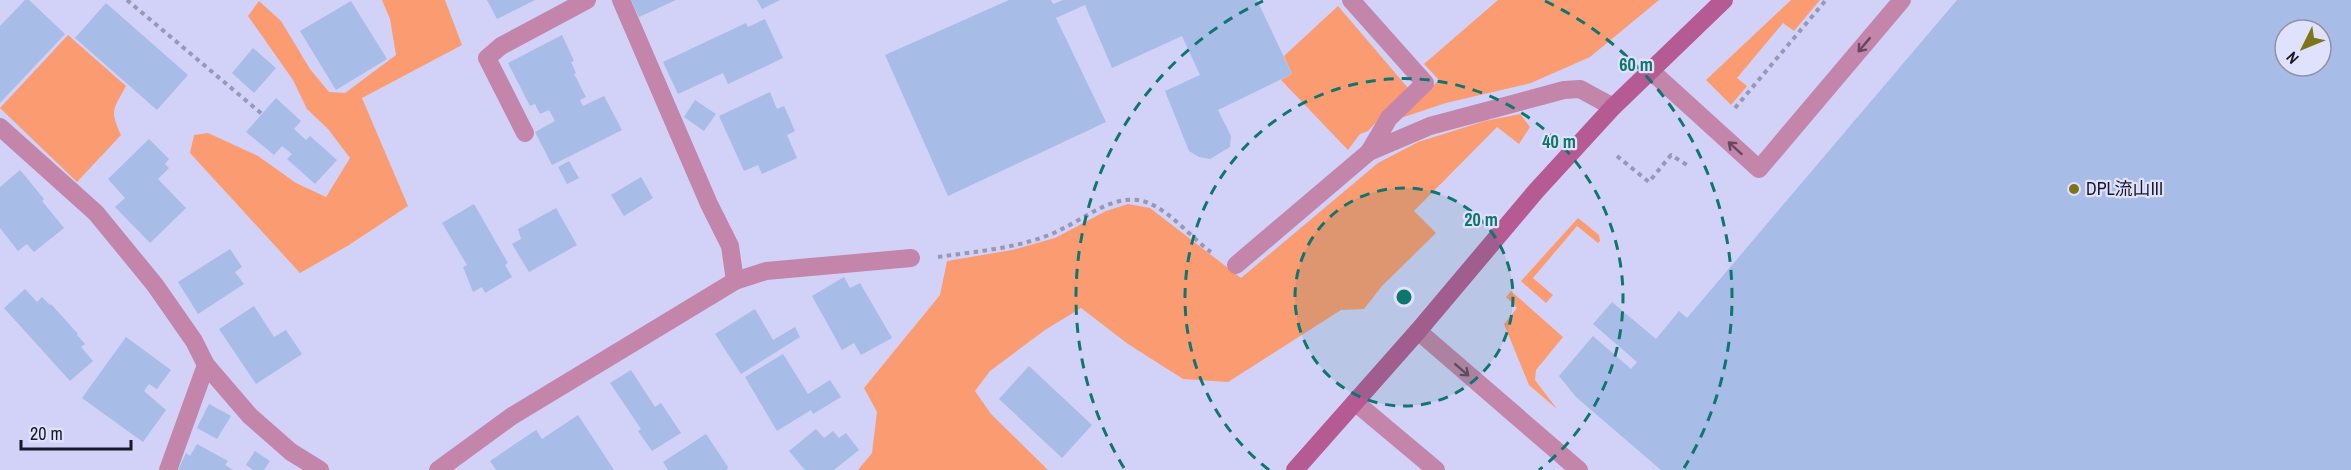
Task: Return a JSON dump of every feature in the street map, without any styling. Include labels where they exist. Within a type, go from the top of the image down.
[{"type":"street","points":[[525,133],[487,58],[501,46],[587,0]]},
{"type":"street","points":[[621,0],[709,204],[730,246],[735,281]]},
{"type":"street","points":[[1351,0],[1425,82],[1389,118],[1369,152]]},
{"type":"street","points":[[1295,470],[1418,331],[1536,191],[1613,107],[1724,0]]},
{"type":"street","points":[[1650,70],[1759,169],[1902,0]]},
{"type":"street","points":[[1236,265],[1369,152],[1430,126],[1564,90],[1580,89],[1613,107]]},
{"type":"street","points":[[0,127],[96,213],[155,285],[194,341],[206,364],[250,416],[291,452],[320,470]]},
{"type":"street","points":[[438,470],[512,416],[735,281],[765,271],[911,258]]},
{"type":"street","points":[[1418,331],[1579,470]]},
{"type":"street","points":[[168,470],[206,364]]},
{"type":"street","points":[[1355,402],[1434,469]]},
{"type":"path","points":[[127,0],[262,114]]},
{"type":"path","points":[[1735,108],[1826,0]]},
{"type":"path","points":[[1617,156],[1649,182],[1671,155],[1687,165]]},
{"type":"path","points":[[911,258],[933,258],[1042,237],[1113,202],[1128,199],[1146,202],[1158,208],[1209,250],[1236,265]]},
{"type":"shaded area","points":[[382,0],[445,0],[462,45],[362,98],[408,206],[349,245],[300,273],[190,153],[194,135],[208,133],[258,156],[296,183],[326,197],[350,158],[328,129],[307,109],[293,80],[248,16],[259,1],[281,21],[310,69],[329,92],[345,93],[396,55],[390,19]]},
{"type":"shaded area","points":[[1498,0],[1659,0],[1590,57],[1531,83],[1446,103],[1398,119],[1439,80],[1424,64]]},
{"type":"shaded area","points":[[1791,0],[1820,0],[1794,31],[1783,23],[1737,78],[1747,86],[1731,105],[1706,80]]},
{"type":"shaded area","points":[[1338,6],[1408,88],[1368,131],[1360,134],[1348,150],[1281,80],[1292,74],[1284,56]]},
{"type":"shaded area","points":[[68,35],[126,86],[114,109],[115,120],[121,135],[77,182],[0,108]]},
{"type":"shaded area","points":[[1520,114],[1530,127],[1519,144],[1497,127],[1414,211],[1436,233],[1382,286],[1364,309],[1341,310],[1228,382],[1183,379],[1128,344],[1081,308],[1045,330],[990,371],[975,391],[991,414],[1048,470],[858,470],[872,453],[877,412],[864,388],[940,295],[947,261],[1012,250],[1055,238],[1106,211],[1128,204],[1150,208],[1241,278],[1378,163],[1418,142],[1485,121]]},
{"type":"shaded area","points":[[1578,218],[1599,235],[1600,241],[1598,243],[1577,226],[1533,278],[1553,295],[1546,303],[1521,281]]},
{"type":"shaded area","points":[[1511,291],[1563,337],[1536,370],[1535,380],[1557,409],[1529,385],[1504,324],[1517,308],[1506,297]]},
{"type":"building","points":[[25,0],[29,0],[65,34],[0,103],[0,26]]},
{"type":"building","points":[[487,0],[535,0],[497,19]]},
{"type":"building","points":[[631,0],[676,0],[639,17]]},
{"type":"building","points":[[757,0],[780,0],[762,9]]},
{"type":"building","points":[[1009,0],[1051,0],[1053,4],[1063,0],[1257,0],[1292,74],[1218,110],[1231,136],[1230,147],[1210,159],[1199,157],[1189,151],[1165,91],[1200,75],[1182,36],[1112,68],[1085,5],[1056,18],[1106,122],[948,196],[885,55]]},
{"type":"building","name":"DPL流山III","points":[[1957,0],[2351,0],[2351,470],[1661,470],[1576,397],[1559,376],[1593,336],[1631,369],[1637,362],[1593,324],[1612,302],[1656,339],[1679,311],[1687,318]]},
{"type":"building","points":[[351,1],[387,59],[336,90],[300,31]]},
{"type":"building","points":[[106,3],[188,75],[157,110],[75,38]]},
{"type":"building","points":[[765,19],[783,58],[728,84],[723,73],[678,94],[663,62],[746,23],[748,27]]},
{"type":"building","points":[[562,35],[574,61],[571,62],[576,73],[574,74],[586,97],[580,100],[583,106],[604,96],[622,130],[552,165],[535,132],[555,121],[549,110],[540,114],[535,104],[530,106],[508,63]]},
{"type":"building","points":[[253,48],[276,68],[254,93],[232,73]]},
{"type":"building","points":[[770,92],[777,109],[784,106],[795,131],[787,135],[797,158],[762,174],[758,165],[744,171],[719,116]]},
{"type":"building","points":[[276,98],[301,121],[294,129],[306,140],[310,136],[337,160],[315,184],[287,159],[292,154],[282,146],[274,155],[246,132]]},
{"type":"building","points":[[695,100],[716,114],[704,131],[684,117]]},
{"type":"building","points":[[149,139],[169,159],[165,164],[169,168],[158,179],[186,208],[150,243],[115,207],[125,198],[108,179]]},
{"type":"building","points":[[569,161],[579,178],[567,184],[558,167]]},
{"type":"building","points":[[20,170],[64,228],[34,252],[27,244],[18,251],[0,228],[0,187]]},
{"type":"building","points":[[641,177],[653,198],[624,216],[611,195]]},
{"type":"building","points":[[474,204],[508,263],[505,265],[512,277],[485,293],[482,287],[473,292],[463,267],[467,265],[442,223]]},
{"type":"building","points":[[556,208],[577,245],[529,272],[512,244],[521,239],[518,229]]},
{"type":"building","points":[[230,249],[242,267],[235,272],[244,284],[198,314],[178,282]]},
{"type":"building","points":[[844,277],[850,288],[860,283],[892,338],[861,355],[854,343],[842,350],[812,296]]},
{"type":"building","points":[[25,289],[37,302],[42,297],[51,304],[85,344],[81,347],[93,361],[70,381],[4,308]]},
{"type":"building","points":[[254,306],[274,337],[286,330],[302,354],[256,384],[219,329]]},
{"type":"building","points":[[755,309],[773,340],[795,327],[800,337],[741,374],[715,334]]},
{"type":"building","points":[[126,337],[171,370],[157,389],[149,384],[144,391],[166,410],[143,442],[82,398]]},
{"type":"building","points":[[783,354],[808,394],[830,380],[841,397],[813,414],[811,410],[777,431],[745,377]]},
{"type":"building","points":[[1029,366],[1092,425],[1062,458],[999,399]]},
{"type":"building","points":[[631,370],[655,407],[661,403],[681,433],[652,451],[638,431],[641,429],[610,383]]},
{"type":"building","points":[[209,404],[231,416],[217,439],[197,428]]},
{"type":"building","points":[[578,415],[614,470],[496,470],[490,461],[536,430],[542,439]]},
{"type":"building","points":[[816,429],[824,438],[833,431],[839,438],[846,433],[859,450],[834,470],[805,470],[789,451]]},
{"type":"building","points":[[706,434],[728,467],[727,470],[668,470],[663,462]]},
{"type":"building","points":[[197,444],[228,461],[225,465],[233,470],[178,470],[186,453],[190,456]]},
{"type":"building","points":[[255,451],[270,461],[264,470],[253,470],[246,465]]},
{"type":"place","name":"DPL流山III","points":[[2074,189]]}]
